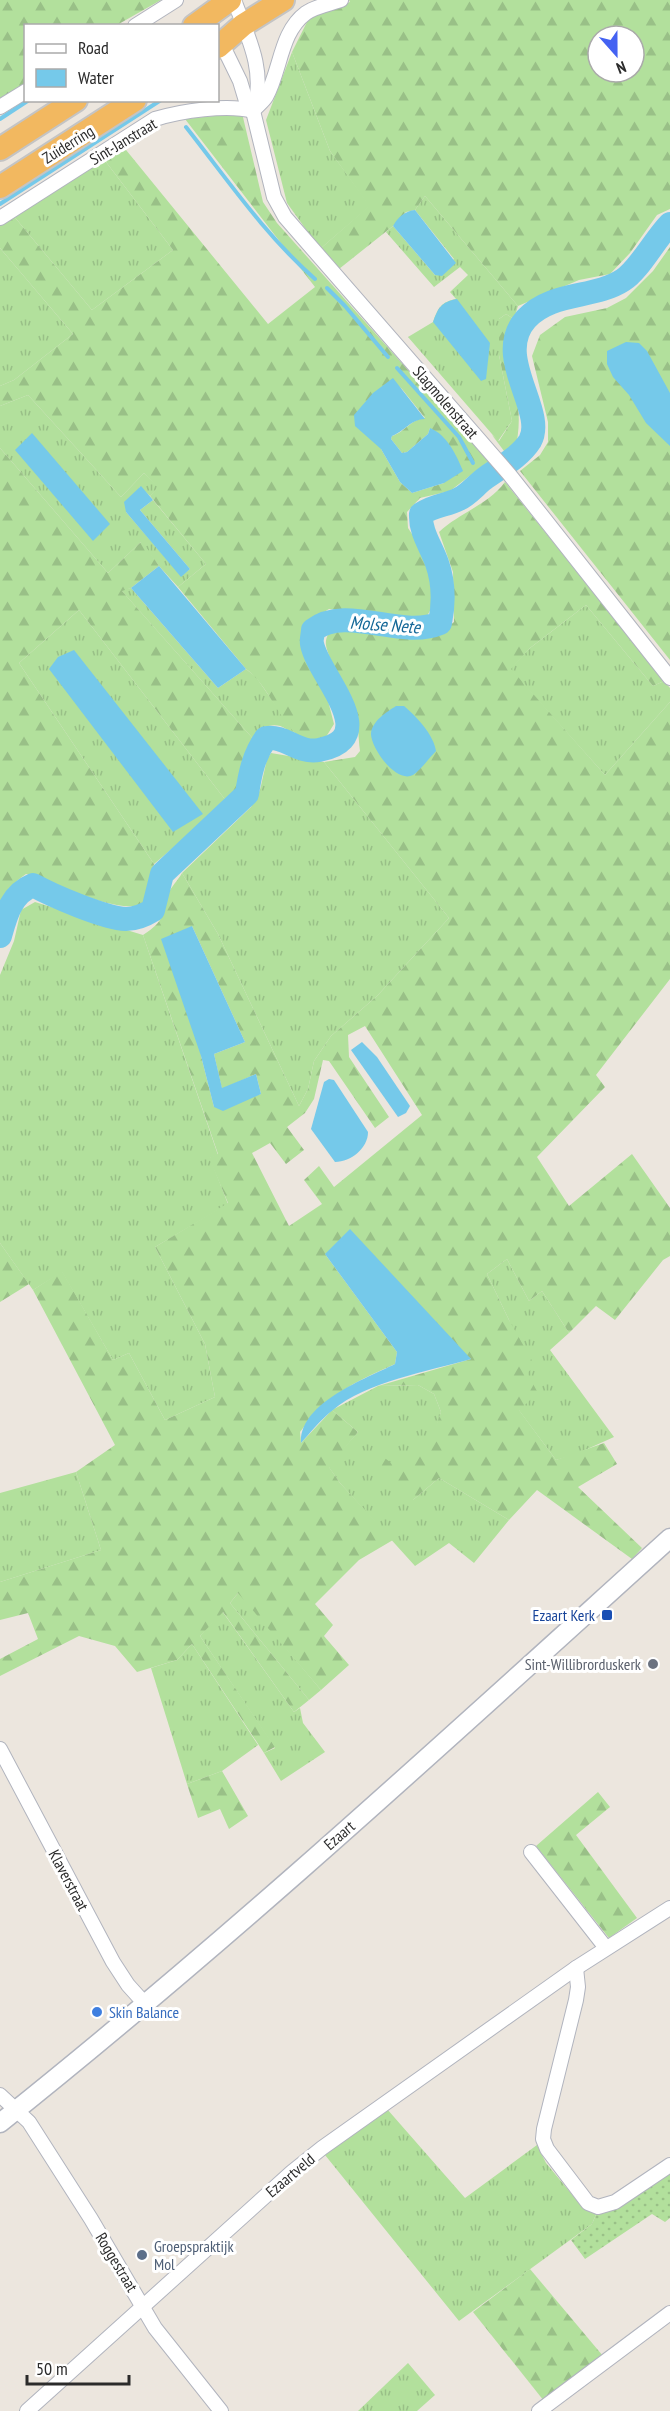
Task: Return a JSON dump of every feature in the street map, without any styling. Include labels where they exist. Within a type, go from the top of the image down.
[{"type":"highway","points":[[214,24],[232,0]]},
{"type":"highway","points":[[219,27],[243,25],[283,0]]},
{"type":"highway","name":"Zuiderring","points":[[0,149],[73,102]]},
{"type":"highway","name":"Zuiderring","points":[[0,187],[132,102]]},
{"type":"main road","name":"Ezaart","points":[[0,2123],[146,2005],[445,1742],[670,1538]]},
{"type":"street","points":[[138,24],[176,0]]},
{"type":"street","name":"Slagmolenstraat","points":[[232,0],[256,57],[257,99],[253,111]]},
{"type":"street","points":[[253,111],[265,98],[287,39],[296,22],[308,12],[341,0]]},
{"type":"street","name":"Slagmolenstraat","points":[[219,40],[240,81],[246,101],[253,111],[274,197],[285,217],[509,474],[670,678]]},
{"type":"street","points":[[0,107],[24,92]]},
{"type":"street","name":"Sint-Janstraat","points":[[0,218],[155,119],[210,110],[253,111]]},
{"type":"street","name":"Klaverstraat","points":[[0,1749],[113,1962],[128,1985],[146,2005]]},
{"type":"street","points":[[531,1852],[606,1948]]},
{"type":"street","name":"Ezaartveld","points":[[27,2411],[283,2180],[322,2148],[576,1968],[670,1908]]},
{"type":"street","points":[[576,1968],[578,1987],[543,2139],[547,2149],[588,2203],[598,2207],[607,2206],[670,2165]]},
{"type":"street","name":"Roggestraat","points":[[0,2095],[29,2122],[137,2294],[142,2308],[155,2328],[221,2411]]},
{"type":"street","points":[[539,2411],[670,2313]]},
{"type":"green space","points":[[0,0],[161,0],[119,24],[24,24],[24,84],[0,99]]},
{"type":"green space","points":[[349,0],[670,0],[670,209],[657,215],[630,253],[610,274],[579,280],[518,306],[425,196],[415,210],[406,212],[393,226],[339,269],[320,249],[369,206],[330,151],[292,52],[310,16],[350,2]]},
{"type":"green space","points":[[292,52],[330,151],[370,206],[320,249],[287,203],[266,120]]},
{"type":"green space","points":[[242,113],[263,202],[277,223],[489,461],[450,491],[420,498],[407,512],[408,528],[418,543],[431,579],[431,609],[427,616],[406,617],[329,609],[311,620],[303,639],[306,660],[326,693],[334,724],[326,737],[311,744],[301,738],[284,720],[263,687],[178,587],[206,564],[150,496],[158,487],[144,473],[121,497],[28,395],[0,406],[0,386],[14,380],[73,334],[0,248],[0,222],[12,214],[92,310],[173,250],[103,158],[122,145],[268,324],[315,287],[185,119]],"holes":[[[395,383],[425,418],[412,423],[391,439],[402,453],[407,452],[428,434],[430,428],[444,483],[412,493],[400,482],[381,449]]]},
{"type":"green space","points":[[103,158],[173,250],[92,310],[12,214]]},
{"type":"green space","points":[[425,196],[518,306],[514,319],[506,314],[499,319],[499,355],[512,421],[498,441],[408,337],[433,322],[443,304],[456,299],[450,292],[468,275],[460,267],[434,287],[386,232],[393,226],[435,275],[454,259],[415,210]]},
{"type":"green space","points":[[670,247],[670,660],[520,471],[540,455],[548,442],[548,422],[532,356],[540,335],[565,317],[607,308],[626,298],[653,271]]},
{"type":"green space","points":[[0,248],[73,334],[14,380],[0,386]]},
{"type":"green space","points":[[506,314],[514,319],[509,330],[507,353],[519,418],[515,451],[507,455],[492,435],[499,441],[512,421],[499,355],[499,319]]},
{"type":"green space","points":[[28,395],[121,497],[144,473],[159,487],[150,496],[140,487],[126,512],[181,576],[190,569],[140,510],[153,500],[206,564],[178,587],[141,542],[108,573],[0,448],[0,406]]},
{"type":"green space","points":[[0,448],[108,573],[142,541],[159,566],[131,588],[122,591],[255,741],[239,787],[227,802],[79,610],[19,663],[154,864],[151,893],[141,905],[110,904],[26,874],[11,888],[0,907]]},
{"type":"green space","points":[[505,482],[664,681],[653,686],[586,605],[530,648],[511,669],[605,775],[670,702],[670,979],[596,1075],[605,1087],[537,1157],[569,1206],[632,1154],[670,1208],[670,1256],[663,1260],[615,1320],[596,1306],[569,1333],[542,1291],[529,1301],[507,1259],[487,1274],[535,1366],[527,1373],[538,1393],[519,1410],[556,1460],[604,1443],[617,1464],[578,1487],[642,1548],[632,1559],[537,1490],[509,1520],[439,1478],[413,1500],[370,1463],[378,1453],[402,1471],[434,1431],[441,1412],[434,1394],[418,1385],[378,1386],[471,1359],[325,1254],[397,1352],[395,1364],[342,1391],[321,1408],[300,1432],[301,1443],[332,1410],[358,1432],[329,1467],[340,1483],[393,1540],[359,1560],[315,1604],[333,1625],[324,1636],[349,1665],[321,1690],[238,1593],[230,1603],[309,1700],[294,1712],[223,1612],[200,1636],[275,1747],[264,1753],[192,1644],[177,1660],[137,1672],[115,1646],[79,1636],[0,1676],[0,1659],[38,1639],[28,1613],[0,1620],[0,1582],[101,1550],[76,1472],[115,1445],[33,1290],[62,1271],[113,1360],[129,1353],[165,1420],[215,1397],[205,1344],[155,1247],[228,1203],[209,1158],[218,1154],[143,935],[151,930],[161,918],[168,894],[182,873],[218,934],[299,1106],[308,1089],[314,1061],[331,1036],[377,996],[449,918],[324,762],[355,757],[360,751],[354,709],[327,651],[327,638],[332,627],[346,627],[424,639],[440,634],[454,622],[453,572],[439,532],[498,490]],"holes":[[[192,926],[245,1042],[214,1054],[222,1089],[256,1074],[261,1094],[214,1107],[201,1056]],[[365,1026],[422,1115],[334,1187],[319,1166],[304,1180],[322,1204],[289,1226],[252,1153],[270,1143],[286,1164],[304,1150],[287,1127],[305,1113],[314,1099],[323,1060],[329,1061],[375,1128],[389,1117],[349,1057],[348,1035]]]},
{"type":"green space","points":[[131,588],[218,688],[246,669],[256,677],[299,739],[285,728],[272,725],[260,728],[255,741],[121,590]]},
{"type":"green space","points":[[586,605],[653,686],[664,681],[670,688],[670,702],[605,775],[510,669],[530,648]]},
{"type":"green space","points":[[79,610],[227,802],[154,864],[19,663]]},
{"type":"green space","points":[[271,753],[324,762],[449,918],[377,996],[331,1036],[314,1061],[308,1089],[299,1106],[218,934],[182,873],[251,807],[260,790],[267,759]]},
{"type":"green space","points":[[35,902],[143,935],[218,1155],[210,1158],[228,1204],[155,1247],[205,1344],[215,1397],[165,1420],[129,1353],[113,1360],[62,1272],[33,1290],[0,1243],[0,975],[14,941],[21,910]]},
{"type":"green space","points":[[0,1243],[29,1284],[0,1302]]},
{"type":"green space","points":[[507,1259],[529,1301],[542,1291],[569,1333],[550,1350],[614,1437],[574,1455],[556,1460],[518,1409],[526,1372],[509,1320],[487,1274]]},
{"type":"green space","points":[[418,1385],[434,1394],[441,1412],[413,1500],[439,1478],[509,1520],[474,1563],[449,1543],[415,1566],[340,1483],[328,1466],[358,1432],[332,1410],[378,1386]]},
{"type":"green space","points":[[76,1472],[101,1550],[0,1582],[0,1493]]},
{"type":"green space","points":[[239,1592],[321,1690],[309,1700],[230,1603]]},
{"type":"green space","points":[[222,1611],[294,1712],[300,1708],[303,1723],[325,1752],[281,1781],[264,1753],[275,1748],[200,1636]]},
{"type":"green space","points":[[192,1644],[258,1745],[222,1771],[187,1784],[151,1668],[177,1660]]},
{"type":"green space","points":[[222,1771],[248,1816],[229,1829],[220,1809],[198,1818],[187,1784]]},
{"type":"green space","points":[[598,1792],[610,1807],[576,1835],[637,1918],[609,1938],[536,1846]]},
{"type":"green space","points":[[387,2109],[465,2198],[537,2145],[546,2163],[584,2209],[597,2212],[592,2224],[459,2321],[325,2155]]},
{"type":"green space","points":[[670,2171],[670,2218],[665,2222],[652,2214],[585,2259],[571,2240],[592,2224],[597,2212],[609,2212]]},
{"type":"green space","points":[[530,2269],[603,2356],[544,2401],[473,2312]]},
{"type":"green space","points":[[408,2363],[435,2395],[417,2411],[358,2411]]},
{"type":"water","points":[[415,210],[456,263],[442,276],[435,275],[393,226],[402,215]]},
{"type":"water","points":[[457,299],[490,343],[486,379],[481,381],[433,322],[441,306]]},
{"type":"water","points":[[626,342],[639,343],[647,351],[670,393],[670,446],[646,423],[629,395],[613,377],[607,364],[607,351]]},
{"type":"water","points":[[393,378],[425,419],[412,423],[391,439],[402,453],[407,452],[428,434],[430,428],[441,435],[454,452],[463,471],[444,483],[412,493],[400,482],[381,449],[355,426],[354,415],[373,393]]},
{"type":"water","points":[[32,433],[110,524],[93,541],[15,450]]},
{"type":"water","points":[[141,486],[153,500],[140,510],[190,569],[181,577],[126,512],[124,502]]},
{"type":"water","points":[[159,566],[246,669],[218,688],[131,588]]},
{"type":"water","points":[[74,650],[203,814],[173,832],[49,669],[58,657]]},
{"type":"water","points":[[396,706],[404,706],[419,720],[435,745],[436,751],[413,775],[399,774],[385,763],[372,739],[374,724]]},
{"type":"water","points":[[192,926],[245,1042],[214,1054],[222,1088],[256,1074],[261,1094],[223,1111],[214,1107],[201,1056],[161,939]]},
{"type":"water","points":[[362,1042],[377,1057],[410,1106],[406,1113],[398,1117],[351,1050]]},
{"type":"water","points":[[329,1079],[334,1080],[368,1132],[365,1143],[358,1153],[347,1160],[335,1162],[311,1129],[324,1082]]},
{"type":"water","points":[[350,1229],[471,1359],[399,1378],[362,1392],[346,1400],[329,1414],[301,1443],[303,1429],[322,1404],[352,1385],[395,1364],[397,1352],[325,1254]]},
{"type":"waterway","points":[[0,119],[26,102]]},
{"type":"waterway","points":[[0,204],[158,102]]},
{"type":"waterway","points":[[186,127],[263,225],[315,279]]},
{"type":"waterway","name":"Molse Nete","points":[[0,936],[10,906],[19,894],[33,885],[79,906],[117,918],[133,918],[150,912],[153,910],[162,874],[247,794],[253,764],[266,738],[279,739],[311,751],[338,743],[346,733],[347,720],[342,704],[317,657],[312,642],[313,630],[327,623],[342,620],[408,628],[440,623],[443,600],[441,578],[424,533],[421,514],[462,497],[515,457],[530,441],[533,429],[532,415],[517,366],[515,350],[517,334],[526,319],[536,310],[560,299],[599,290],[623,280],[635,269],[670,224]]},
{"type":"waterway","points":[[327,288],[388,357]]},
{"type":"waterway","points":[[397,368],[459,437],[473,463]]},
{"type":"waterway","points":[[479,472],[484,479]]},
{"type":"place","name":"Ezaart Kerk","points":[[607,1615]]},
{"type":"place","name":"Sint-Willibrorduskerk","points":[[653,1664]]},
{"type":"place","name":"Skin Balance","points":[[97,2012]]},
{"type":"place","name":"Groepspraktijk Mol","points":[[142,2255]]}]
